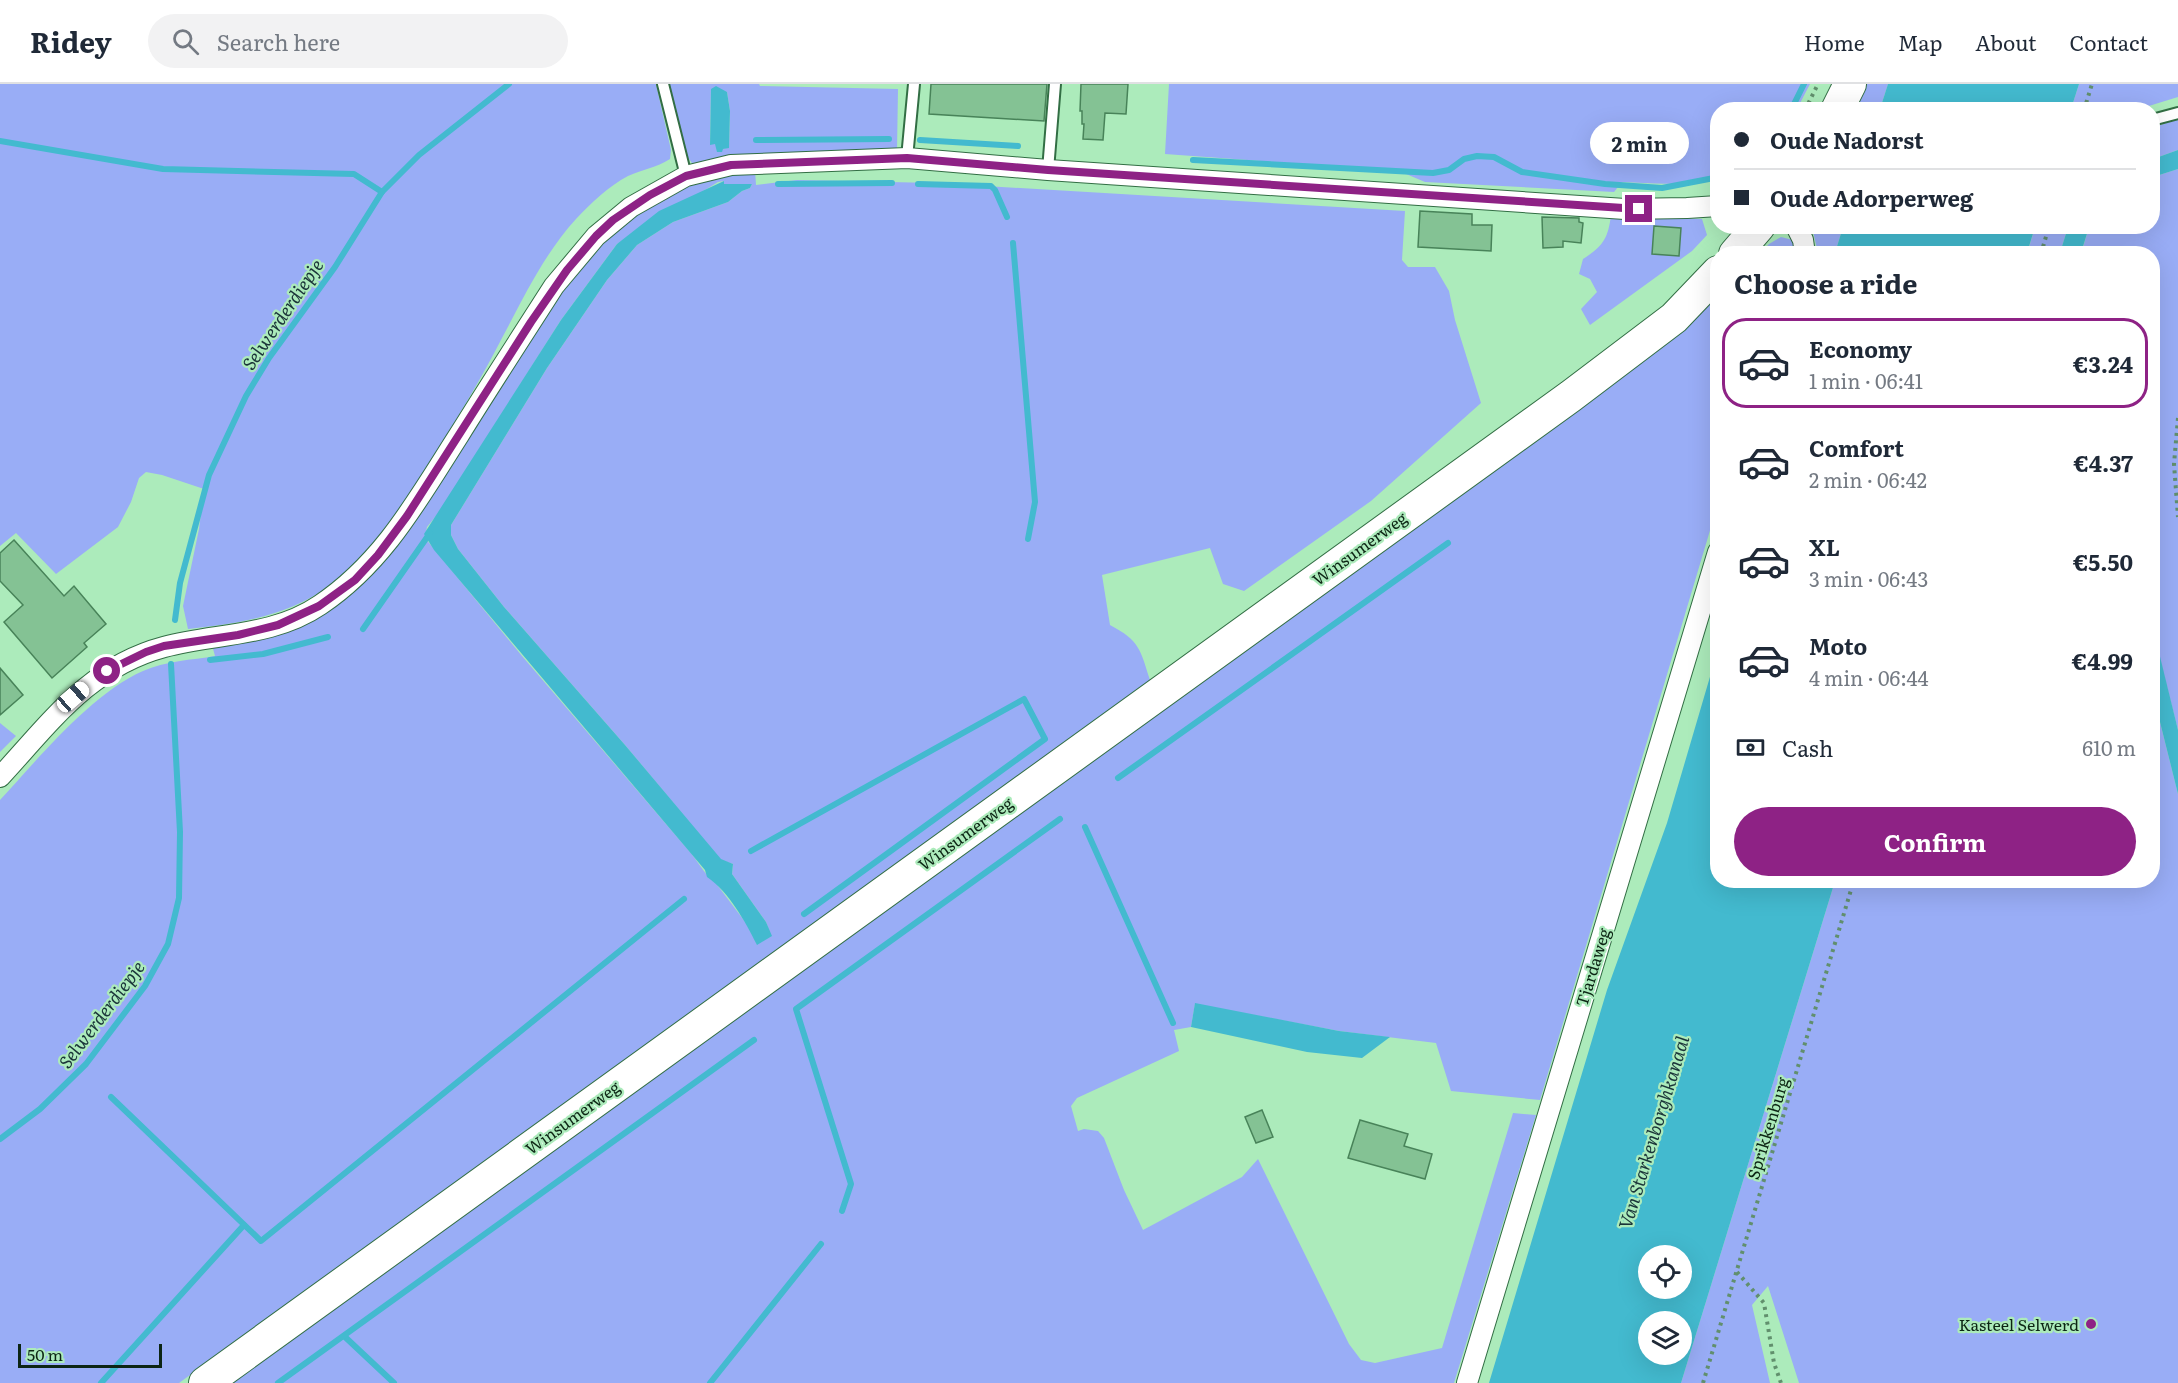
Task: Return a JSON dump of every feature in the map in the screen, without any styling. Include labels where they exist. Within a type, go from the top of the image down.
[{"type":"main road","points":[[1841,102],[1850,84]]},
{"type":"main road","points":[[1742,246],[1752,234]]},
{"type":"main road","name":"Winsumerweg","points":[[205,1383],[1571,396],[1674,318],[1710,280]]},
{"type":"street","points":[[0,777],[73,697],[107,671],[164,646],[248,633],[278,625],[319,606],[355,580],[378,555],[407,516],[547,296],[574,262],[613,220],[650,195],[686,176],[731,165],[907,158],[1048,170],[1625,209],[1710,207]]},
{"type":"street","name":"Tjardaweg","points":[[1467,1383],[1710,578]]},
{"type":"lane","points":[[663,84],[686,176]]},
{"type":"lane","points":[[907,158],[914,84]]},
{"type":"lane","points":[[1048,170],[1055,84]]},
{"type":"lane","points":[[2160,118],[2178,112]]},
{"type":"path","points":[[1809,102],[1818,84]]},
{"type":"path","points":[[2086,102],[2092,84]]},
{"type":"path","points":[[2178,418],[2176,464],[2178,518]]},
{"type":"path","name":"Sprikkenburg","points":[[1703,1383],[1852,888]]},
{"type":"path","points":[[1737,1272],[1764,1303],[1774,1363],[1781,1383]]},
{"type":"shaded area","points":[[0,84],[656,84],[671,150],[670,159],[628,176],[607,190],[565,232],[535,276],[478,383],[423,474],[388,526],[345,573],[329,586],[297,605],[262,617],[188,629],[183,606],[199,529],[204,489],[146,472],[139,478],[131,502],[118,527],[56,574],[16,533],[0,546]]},
{"type":"shaded area","points":[[667,84],[759,84],[760,86],[898,89],[897,151],[754,155],[692,163],[683,151]],"holes":[[[711,89],[727,92],[730,111],[729,147],[723,149],[710,144]]]},
{"type":"shaded area","points":[[1169,84],[1810,84],[1801,102],[1710,102],[1710,178],[1682,183],[1622,182],[1614,192],[1425,182],[1399,171],[1165,154]]},
{"type":"shaded area","points":[[1863,84],[1888,84],[1882,102],[1857,102]]},
{"type":"shaded area","points":[[2079,84],[2178,84],[2178,97],[2160,103],[2073,102]]},
{"type":"shaded area","points":[[2178,119],[2178,150],[2160,156],[2160,125]]},
{"type":"shaded area","points":[[2178,169],[2178,730],[2160,659],[2160,246],[2083,246],[2087,234],[2160,234],[2160,175]]},
{"type":"shaded area","points":[[755,170],[756,185],[797,180],[935,183],[1405,211],[1402,260],[1408,267],[1435,267],[1449,291],[1455,320],[1481,403],[1371,501],[1244,591],[1223,584],[1210,548],[1102,575],[1110,625],[1128,636],[1138,647],[1150,680],[179,1383],[0,1383],[0,800],[67,728],[104,695],[124,681],[160,665],[215,656],[212,645],[334,605],[564,285],[617,224],[695,181]],"holes":[[[724,181],[724,184],[752,184],[750,188],[728,202],[673,222],[637,245],[607,280],[547,368],[451,525],[451,535],[458,549],[504,607],[625,745],[721,860],[733,864],[732,874],[766,922],[771,936],[757,944],[746,923],[715,882],[522,656],[425,538],[427,527],[440,511],[561,320],[617,244],[718,182]]]},
{"type":"shaded area","points":[[1611,215],[1702,219],[1707,235],[1692,251],[1590,325],[1581,309],[1597,292],[1590,279],[1579,274],[1583,259],[1595,250],[1606,236]]},
{"type":"shaded area","points":[[1814,234],[1841,234],[1837,246],[1816,246]]},
{"type":"shaded area","points":[[2033,234],[2066,234],[2062,246],[2029,246]]},
{"type":"shaded area","points":[[1781,237],[1793,240],[1795,246],[1767,246]]},
{"type":"shaded area","points":[[1710,298],[1710,530],[1540,1100],[1451,1091],[1436,1043],[1339,1031],[1195,1004],[1191,1027],[1174,1030],[1179,1051],[1077,1098],[1071,1106],[1078,1131],[1084,1129],[1098,1131],[1104,1138],[1124,1190],[1143,1230],[1242,1177],[1258,1159],[1349,1344],[1361,1360],[1375,1363],[1442,1348],[1513,1113],[1536,1115],[1454,1383],[224,1383]]},
{"type":"shaded area","points":[[2160,722],[2178,794],[2178,1383],[1799,1383],[1768,1286],[1752,1305],[1770,1383],[1681,1383],[1687,1365],[1692,1365],[1692,1347],[1833,888],[2160,888]]},
{"type":"shaded area","points":[[0,723],[16,736],[0,752]]},
{"type":"water","points":[[1888,84],[2079,84],[2073,102],[1882,102]]},
{"type":"water","points":[[716,86],[727,92],[730,111],[729,148],[723,149],[722,152],[717,152],[715,144],[710,145],[711,89]]},
{"type":"water","points":[[2178,150],[2178,169],[2160,175],[2160,156]]},
{"type":"water","points":[[724,181],[724,184],[752,184],[750,188],[728,202],[673,222],[637,245],[607,280],[547,368],[451,525],[451,535],[458,549],[504,607],[721,859],[733,864],[732,874],[766,922],[772,936],[757,945],[729,899],[707,877],[705,870],[434,550],[424,534],[561,320],[617,244],[659,211]]},
{"type":"water","points":[[1841,234],[2033,234],[2029,246],[1837,246]]},
{"type":"water","points":[[2066,234],[2087,234],[2083,246],[2062,246]]},
{"type":"water","points":[[2160,657],[2178,730],[2178,794],[2160,722]]},
{"type":"water","name":"Van Starkenborghkanaal","points":[[1710,677],[1710,888],[1833,888],[1692,1347],[1692,1311],[1638,1311],[1638,1365],[1687,1365],[1681,1383],[1489,1383],[1607,990],[1667,823]]},
{"type":"water","points":[[1195,1003],[1339,1031],[1390,1037],[1362,1058],[1307,1052],[1191,1027]]},
{"type":"building","points":[[931,84],[1047,84],[1044,121],[929,114]]},
{"type":"building","points":[[1081,84],[1128,84],[1126,114],[1105,113],[1103,140],[1083,139],[1084,124],[1082,124],[1082,111],[1080,111]]},
{"type":"building","points":[[1420,211],[1472,214],[1472,225],[1492,225],[1491,251],[1418,247]]},
{"type":"building","points":[[1542,217],[1579,218],[1579,222],[1583,223],[1581,243],[1563,241],[1563,247],[1543,248]]},
{"type":"building","points":[[1654,226],[1681,228],[1679,256],[1652,254]]},
{"type":"building","points":[[14,540],[64,596],[74,586],[106,624],[84,643],[87,647],[52,678],[4,622],[23,605],[0,581],[0,553]]},
{"type":"building","points":[[0,668],[23,695],[0,715]]},
{"type":"building","points":[[1262,1110],[1273,1137],[1256,1143],[1245,1117]]},
{"type":"building","points":[[1360,1120],[1408,1134],[1404,1146],[1432,1154],[1425,1179],[1348,1158]]},
{"type":"waterway","name":"Selwerderdiepje","points":[[175,620],[180,583],[209,475],[246,396],[269,358],[335,267],[382,192],[419,155],[509,84]]},
{"type":"waterway","points":[[1795,102],[1804,84]]},
{"type":"waterway","points":[[756,140],[889,139]]},
{"type":"waterway","points":[[920,140],[1018,146]]},
{"type":"waterway","points":[[0,141],[163,169],[354,174],[382,192]]},
{"type":"waterway","points":[[1193,160],[1433,173],[1449,170],[1464,159],[1477,156],[1494,157],[1522,172],[1605,184],[1662,188],[1710,179]]},
{"type":"waterway","points":[[778,184],[892,183]]},
{"type":"waterway","points":[[918,184],[991,186],[1007,217]]},
{"type":"waterway","points":[[1013,243],[1035,502],[1028,539]]},
{"type":"waterway","points":[[363,629],[430,533]]},
{"type":"waterway","points":[[1118,778],[1448,543]]},
{"type":"waterway","points":[[210,660],[263,654],[328,637]]},
{"type":"waterway","name":"Selwerderdiepje","points":[[0,1139],[40,1109],[86,1064],[145,986],[168,944],[179,898],[180,832],[171,664]]},
{"type":"waterway","points":[[751,851],[1024,699],[1045,739],[804,914]]},
{"type":"waterway","points":[[842,1211],[851,1184],[796,1009],[1060,819]]},
{"type":"waterway","points":[[1085,827],[1173,1023]]},
{"type":"waterway","points":[[111,1097],[261,1241],[684,899]]},
{"type":"waterway","points":[[278,1383],[754,1040]]},
{"type":"waterway","points":[[101,1383],[244,1225]]},
{"type":"waterway","points":[[710,1383],[821,1244]]},
{"type":"waterway","points":[[344,1336],[394,1383]]},
{"type":"place","name":"Kasteel Selwerd","points":[[2091,1324]]},
{"type":"route","points":[[107,671],[164,646],[238,635],[278,625],[319,606],[355,580],[378,555],[407,516],[554,286],[567,270],[613,220],[650,195],[686,176],[731,165],[907,158],[1048,170],[1639,209]]}]
